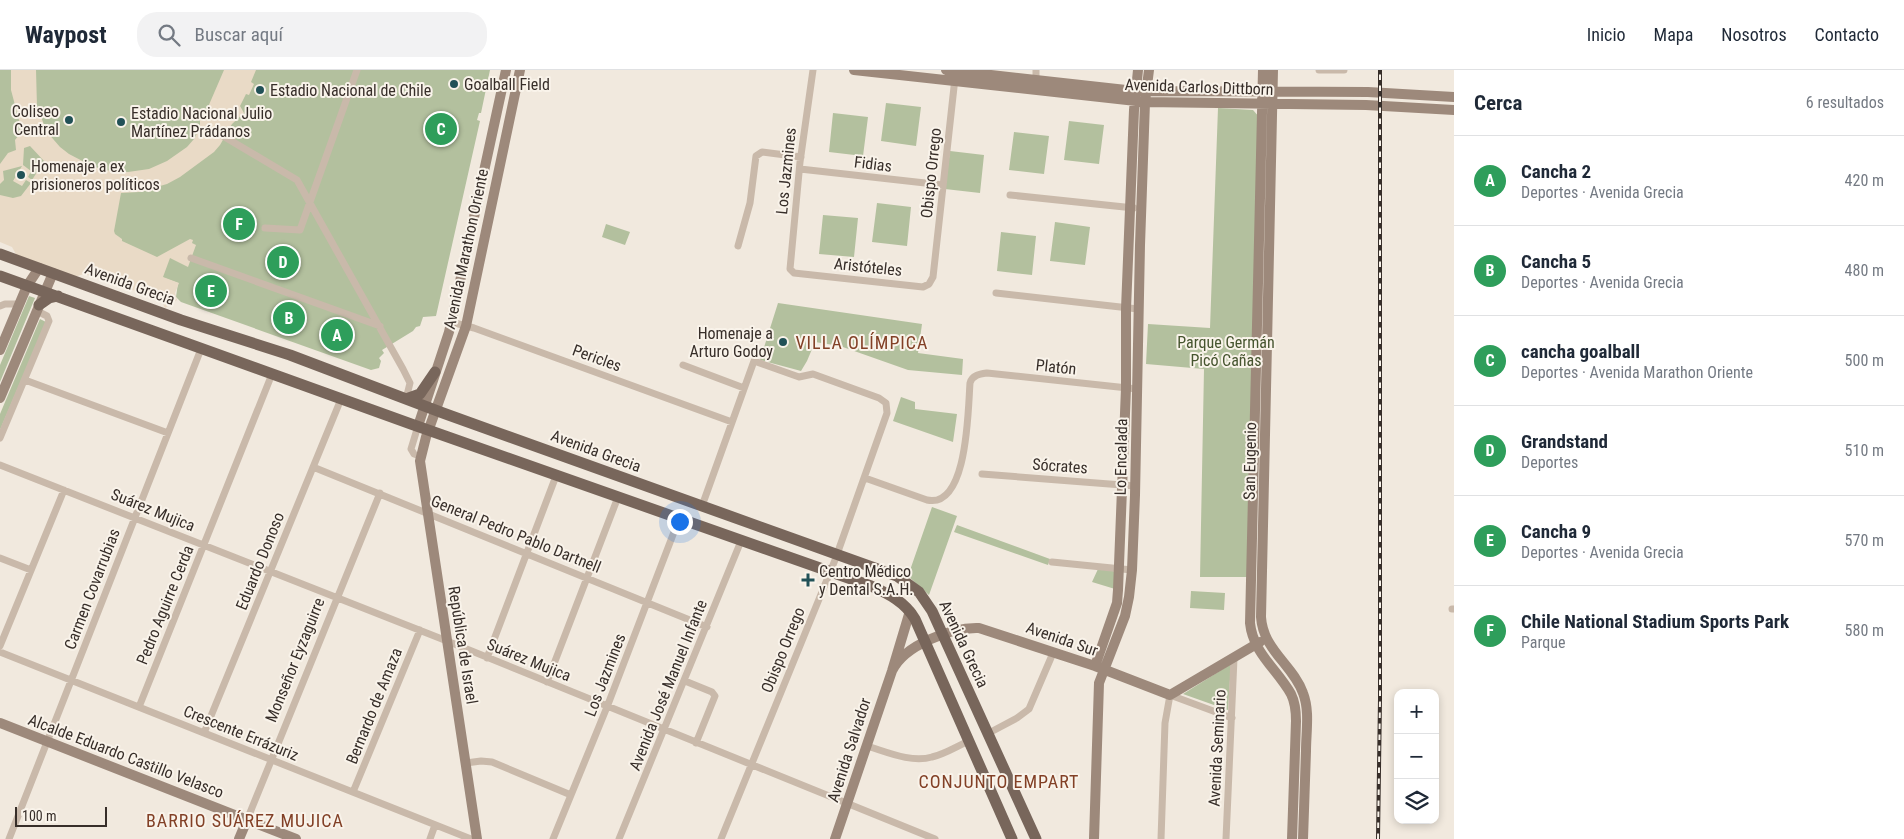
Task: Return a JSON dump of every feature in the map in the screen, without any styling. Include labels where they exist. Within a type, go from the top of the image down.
[{"type":"main road","name":"Avenida Marathon Oriente","points":[[430,408],[435,372],[451,322],[506,70]]},
{"type":"main road","name":"Avenida Marathon Oriente","points":[[423,428],[430,408],[460,346],[466,326],[520,70]]},
{"type":"main road","name":"Avenida Carlos Dittborn","points":[[854,70],[1036,75],[1140,96],[1268,92],[1378,93],[1454,97]]},
{"type":"main road","name":"Lo Encalada","points":[[1100,668],[1125,616],[1132,570],[1141,208],[1138,70]]},
{"type":"main road","name":"Lo Encalada","points":[[1140,96],[1149,70]]},
{"type":"main road","name":"San Eugenio","points":[[1263,70],[1268,92],[1268,104],[1267,385],[1262,622],[1266,638],[1274,652],[1298,683],[1303,693],[1307,712],[1292,839]]},
{"type":"main road","name":"San Eugenio","points":[[1268,92],[1273,70]]},
{"type":"main road","name":"Avenida Carlos Dittborn","points":[[952,74],[1140,96],[1268,104],[1366,105],[1454,110]]},
{"type":"main road","points":[[500,98],[513,101]]},
{"type":"main road","name":"San Eugenio","points":[[1268,104],[1256,367],[1251,628],[1256,644],[1294,702],[1300,759],[1303,839]]},
{"type":"main road","name":"Lo Encalada","points":[[1094,839],[1098,683],[1100,668],[1117,603],[1126,388],[1126,308],[1130,208],[1139,127]]},
{"type":"main road","name":"Avenida Grecia","points":[[0,254],[181,320],[290,355],[430,408],[892,573],[911,585],[926,602],[1033,837]]},
{"type":"main road","points":[[0,350],[27,286],[39,268]]},
{"type":"main road","points":[[0,398],[54,273]]},
{"type":"main road","name":"Avenida Grecia","points":[[0,276],[679,520],[883,591],[910,611],[1012,839]]},
{"type":"main road","points":[[38,308],[49,298],[58,296]]},
{"type":"main road","points":[[446,342],[460,346]]},
{"type":"main road","points":[[1256,367],[1262,370],[1267,367]]},
{"type":"main road","points":[[406,399],[420,394],[435,372]]},
{"type":"main road","points":[[1256,385],[1262,381],[1267,385]]},
{"type":"main road","name":"República de Israel","points":[[423,428],[420,456],[427,512],[477,839]]},
{"type":"main road","points":[[1251,596],[1254,602],[1262,601]]},
{"type":"main road","name":"Avenida Salvador","points":[[835,839],[892,671],[910,611]]},
{"type":"main road","name":"Avenida Sur","points":[[942,635],[966,628],[979,628],[1100,668],[1170,695]]},
{"type":"main road","name":"Avenida Salvador","points":[[892,671],[901,657],[942,635]]},
{"type":"main road","points":[[1170,695],[1266,638]]},
{"type":"main road","name":"Alcalde Eduardo Castillo Velasco","points":[[0,723],[296,839]]},
{"type":"main road","name":"Monseñor Eyzaguirre","points":[[239,839],[247,820]]},
{"type":"street","points":[[265,228],[300,230],[357,70]]},
{"type":"street","name":"Los Jazmines","points":[[794,272],[790,270],[789,266],[813,70]]},
{"type":"street","points":[[1319,70],[1344,70]]},
{"type":"street","name":"Obispo Orrego","points":[[933,277],[952,74]]},
{"type":"street","points":[[222,136],[297,180],[403,369],[410,384],[406,399]]},
{"type":"street","points":[[738,246],[750,203],[756,156],[762,152],[801,157]]},
{"type":"street","name":"Fidias","points":[[800,169],[943,185]]},
{"type":"street","points":[[1010,195],[1141,208]]},
{"type":"street","points":[[191,258],[380,326]]},
{"type":"street","name":"Aristóteles","points":[[794,272],[922,287],[929,284],[933,277]]},
{"type":"street","points":[[996,293],[1138,309]]},
{"type":"street","points":[[0,306],[4,304],[19,304]]},
{"type":"street","points":[[0,438],[50,321],[38,308]]},
{"type":"street","name":"Pericles","points":[[451,322],[732,422]]},
{"type":"street","name":"Carmen Covarrubias","points":[[9,839],[201,348]]},
{"type":"street","name":"Obispo Orrego","points":[[721,839],[830,572],[887,413],[887,405],[883,399],[813,374],[799,377],[754,361],[744,388]]},
{"type":"street","points":[[682,365],[744,388],[702,506]]},
{"type":"street","name":"Pedro Aguirre Cerda","points":[[139,707],[272,374]]},
{"type":"street","name":"Platón","points":[[865,478],[927,500],[937,501],[945,496],[954,483],[961,467],[970,383],[979,374],[1137,388]]},
{"type":"street","points":[[24,380],[168,433]]},
{"type":"street","name":"Eduardo Donoso","points":[[204,733],[341,399]]},
{"type":"street","name":"Suárez Mujica","points":[[0,465],[420,630],[696,744],[935,839]]},
{"type":"street","name":"General Pedro Pablo Dartnell","points":[[313,467],[707,627]]},
{"type":"street","name":"Sócrates","points":[[982,474],[1135,486]]},
{"type":"street","points":[[487,658],[556,476]]},
{"type":"street","points":[[0,646],[64,490]]},
{"type":"street","name":"Monseñor Eyzaguirre","points":[[247,820],[380,493]]},
{"type":"street","points":[[547,682],[618,498]]},
{"type":"street","name":"Los Jazmines","points":[[553,839],[608,707],[679,520]]},
{"type":"street","name":"Avenida José Manuel Infante","points":[[619,839],[741,542]]},
{"type":"street","points":[[0,558],[31,570]]},
{"type":"street","points":[[1052,562],[1132,570]]},
{"type":"street","name":"Bernardo de Amaza","points":[[353,792],[420,630]]},
{"type":"street","name":"Crescente Errázuriz","points":[[0,652],[471,839]]},
{"type":"street","points":[[987,734],[1030,709],[1053,653]]},
{"type":"street","name":"Avenida Seminario","points":[[1226,839],[1234,658]]},
{"type":"street","points":[[685,681],[712,692],[715,696],[696,744]]},
{"type":"street","points":[[1160,839],[1165,722],[1170,695]]},
{"type":"street","name":"Avenida Sur","points":[[1170,695],[1232,718]]},
{"type":"street","points":[[867,746],[909,758],[920,759],[939,755],[969,741]]},
{"type":"street","points":[[466,763],[492,762],[571,795]]},
{"type":"street","points":[[430,839],[435,825]]},
{"type":"green space","points":[[0,70],[490,70],[481,113],[479,113],[477,120],[480,121],[436,316],[423,317],[420,326],[382,350],[384,353],[379,358],[381,361],[379,368],[371,370],[181,302],[176,297],[178,283],[0,219]]},
{"type":"green space","points":[[886,103],[921,107],[916,146],[881,141]]},
{"type":"green space","name":"Parque Germán Picó Cañas","points":[[1218,108],[1253,110],[1260,118],[1248,577],[1200,577],[1204,369],[1146,364],[1148,324],[1210,328]]},
{"type":"green space","points":[[833,113],[868,117],[863,156],[829,152]]},
{"type":"green space","points":[[1069,121],[1104,125],[1099,164],[1064,160]]},
{"type":"green space","points":[[1014,132],[1049,136],[1044,174],[1009,170]]},
{"type":"green space","points":[[950,151],[984,155],[980,193],[945,189]]},
{"type":"green space","points":[[877,203],[911,207],[907,246],[872,242]]},
{"type":"green space","points":[[823,215],[858,218],[854,257],[819,254]]},
{"type":"green space","points":[[1055,222],[1090,227],[1085,265],[1050,261]]},
{"type":"green space","points":[[606,224],[630,232],[625,245],[602,237]]},
{"type":"green space","points":[[1001,232],[1036,236],[1032,275],[997,271]]},
{"type":"green space","points":[[29,296],[35,298],[0,382],[0,365]]},
{"type":"green space","points":[[778,303],[922,324],[918,353],[963,359],[962,375],[908,370],[840,346],[815,342],[801,371],[760,360]]},
{"type":"green space","points":[[40,319],[46,322],[0,430],[0,414]]},
{"type":"green space","points":[[901,397],[915,402],[915,409],[957,414],[953,442],[893,421]]},
{"type":"green space","points":[[932,507],[957,516],[929,595],[908,576]]},
{"type":"green space","points":[[957,525],[1050,559],[1048,565],[954,532]]},
{"type":"green space","points":[[1098,569],[1116,572],[1115,589],[1092,582]]},
{"type":"green space","points":[[1191,591],[1225,593],[1224,610],[1190,608]]},
{"type":"green space","points":[[1231,664],[1228,710],[1183,694]]},
{"type":"shaded area","points":[[11,70],[36,70],[37,107],[47,132],[60,147],[92,166],[104,170],[128,172],[149,169],[167,161],[187,147],[200,128],[200,119],[205,114],[224,70],[256,70],[251,82],[254,84],[249,95],[246,94],[240,106],[244,113],[232,124],[214,152],[180,177],[167,184],[139,192],[121,193],[114,231],[122,241],[157,257],[190,239],[196,245],[188,267],[170,258],[163,277],[179,283],[175,293],[177,300],[165,308],[160,299],[84,274],[74,277],[17,256],[12,247],[0,242],[0,195],[13,198],[21,196],[31,183],[26,180],[22,186],[13,181],[22,166],[3,171],[4,180],[0,184],[0,164],[8,153],[16,150],[15,140],[23,130],[11,90]],"holes":[[[30,146],[44,161],[32,180],[28,177],[31,171],[23,165],[24,148]]]},
{"type":"railway","points":[[1378,839],[1380,699],[1380,70]]},
{"type":"place","name":"Goalball Field","points":[[454,84]]},
{"type":"place","name":"Estadio Nacional de Chile","points":[[260,90]]},
{"type":"place","name":"Coliseo Central","points":[[69,120]]},
{"type":"place","name":"Estadio Nacional Julio Martínez Prádanos","points":[[121,122]]},
{"type":"place","name":"cancha goalball","points":[[441,129]]},
{"type":"place","name":"Homenaje a ex prisioneros políticos","points":[[21,175]]},
{"type":"place","name":"Chile National Stadium Sports Park","points":[[239,224]]},
{"type":"place","name":"Grandstand","points":[[283,262]]},
{"type":"place","name":"Cancha 9","points":[[211,291]]},
{"type":"place","name":"Cancha 5","points":[[289,318]]},
{"type":"place","name":"Cancha 2","points":[[337,335]]},
{"type":"place","name":"Homenaje a Arturo Godoy","points":[[783,342]]},
{"type":"place","name":"Centro Médico y Dental S.A.H.","points":[[808,580]]},
{"type":"district","name":"VILLA OLÍMPICA","points":[[862,342]]},
{"type":"district","name":"CONJUNTO EMPART","points":[[999,781]]},
{"type":"district","name":"BARRIO SUÁREZ MUJICA","points":[[245,820]]}]
